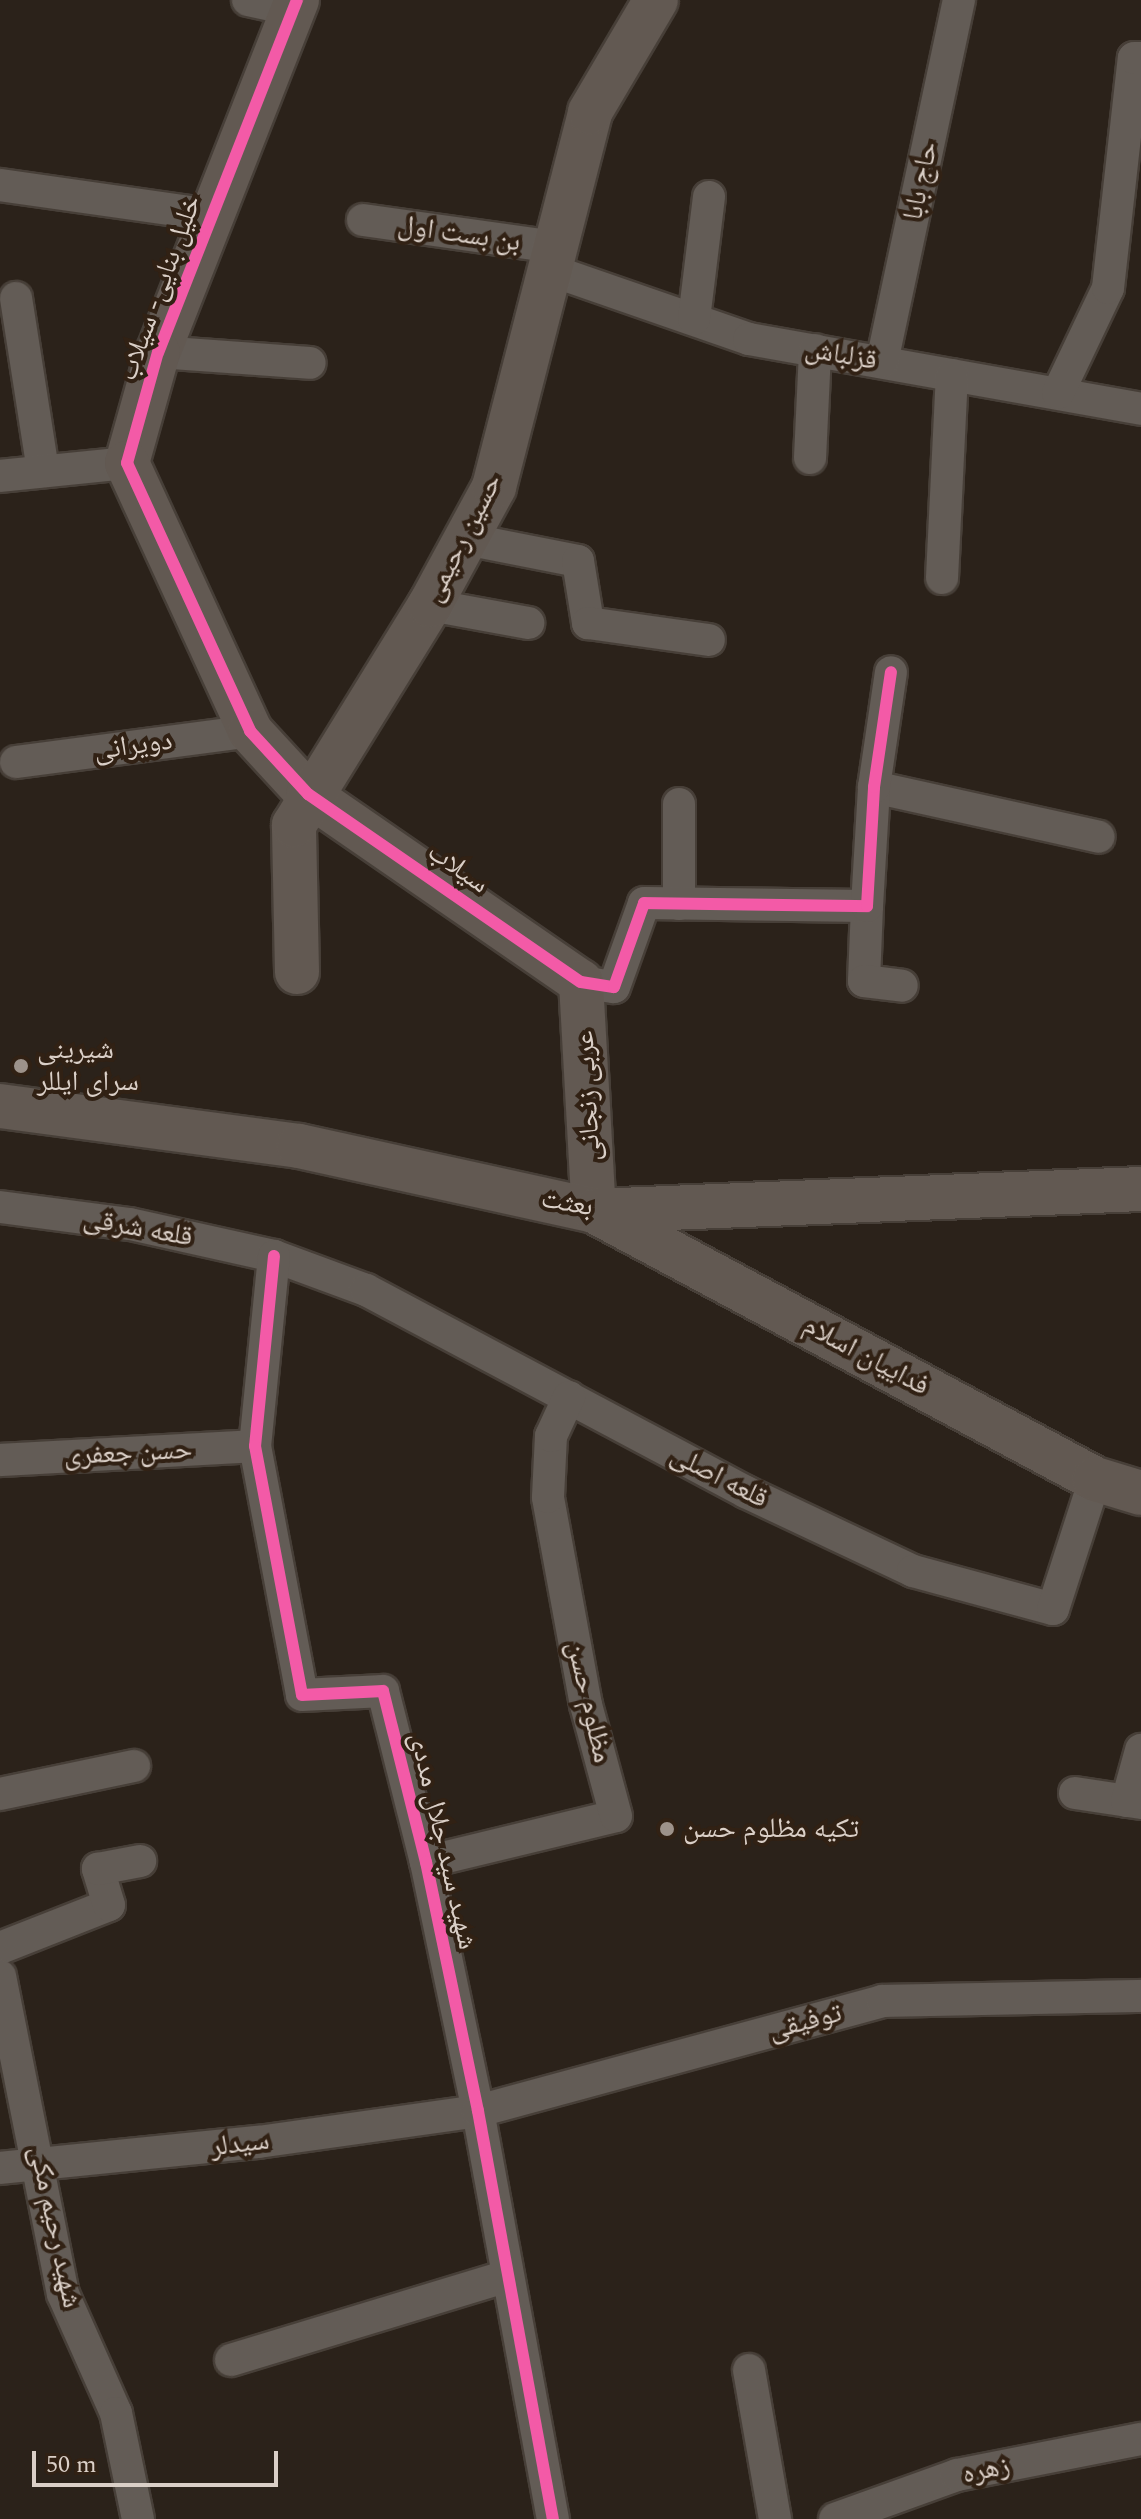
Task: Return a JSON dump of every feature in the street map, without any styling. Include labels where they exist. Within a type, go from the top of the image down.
[{"type":"street","points":[[248,0],[295,5]]},
{"type":"street","name":"حسین رحیمی","points":[[297,972],[294,825],[308,794],[430,605],[494,487],[590,112],[656,0]]},
{"type":"street","name":"حاج بابا","points":[[882,362],[959,0]]},
{"type":"street","name":"خلیل بنایی- سیلاب","points":[[127,463],[158,352],[295,5]]},
{"type":"street","points":[[1058,393],[1108,288],[1134,58],[1141,58]]},
{"type":"street","points":[[0,185],[211,215]]},
{"type":"street","points":[[694,319],[709,197]]},
{"type":"street","name":"بن بست اول","points":[[363,220],[553,258]]},
{"type":"street","name":"قزلباش","points":[[553,258],[694,319],[749,339],[1141,409]]},
{"type":"street","points":[[16,298],[43,471]]},
{"type":"street","points":[[810,458],[815,350]]},
{"type":"street","points":[[158,352],[310,363]]},
{"type":"street","points":[[942,578],[952,375]]},
{"type":"street","points":[[0,476],[127,463],[250,731],[308,794]]},
{"type":"street","points":[[466,539],[578,561],[588,623],[709,640]]},
{"type":"street","points":[[430,605],[528,623]]},
{"type":"street","points":[[891,672],[874,787],[864,981],[902,986]]},
{"type":"street","name":"دویرانی","points":[[16,762],[250,731]]},
{"type":"street","points":[[874,787],[1099,837]]},
{"type":"street","name":"سیلاب","points":[[308,794],[581,982]]},
{"type":"street","points":[[679,804],[679,904]]},
{"type":"street","points":[[581,982],[614,987],[644,903],[867,906]]},
{"type":"street","name":"عربی زنجانی","points":[[581,982],[594,1211]]},
{"type":"street","name":"بعثت","points":[[0,1106],[299,1146],[594,1211],[1141,1189]]},
{"type":"street","name":"قلعه شرقی","points":[[0,1207],[130,1224],[274,1256]]},
{"type":"street","name":"فداییان اسلام","points":[[594,1211],[1095,1479],[1141,1493]]},
{"type":"street","name":"قلعه اصلی","points":[[274,1256],[366,1290],[746,1492],[913,1571],[1053,1609],[1095,1479]]},
{"type":"street","name":"شهید سید جلال مددی","points":[[274,1256],[255,1446],[302,1695],[383,1691],[426,1862],[478,2111],[553,2519]]},
{"type":"street","name":"مظلوم حسن","points":[[426,1862],[616,1816],[586,1705],[548,1497],[551,1436],[569,1397]]},
{"type":"street","name":"حسن جعفری","points":[[0,1460],[255,1446]]},
{"type":"street","points":[[1075,1793],[1134,1802],[1141,1750]]},
{"type":"street","points":[[0,1794],[134,1766]]},
{"type":"street","points":[[0,1948],[109,1905],[98,1869],[140,1861]]},
{"type":"street","name":"شهید رحیم مکی","points":[[0,1976],[63,2294],[116,2413],[138,2519]]},
{"type":"street","name":"توفیقی","points":[[478,2111],[882,2001],[1141,1996]]},
{"type":"street","name":"سیدلر","points":[[0,2168],[40,2166],[478,2111]]},
{"type":"street","points":[[231,2360],[507,2276]]},
{"type":"street","points":[[749,2370],[775,2519]]},
{"type":"street","name":"زهره","points":[[835,2519],[957,2475],[1141,2439]]},
{"type":"cycle path","points":[[297,0],[158,352],[127,463],[250,731],[308,794],[581,982],[614,987],[644,903],[867,906],[874,787],[891,672]]},
{"type":"cycle path","points":[[274,1256],[255,1446],[302,1695],[383,1691],[426,1862],[478,2111],[553,2519]]},
{"type":"place","name":"شیرینی سرای ایللر","points":[[21,1066]]},
{"type":"place","name":"تکیه مظلوم حسن","points":[[667,1829]]}]
